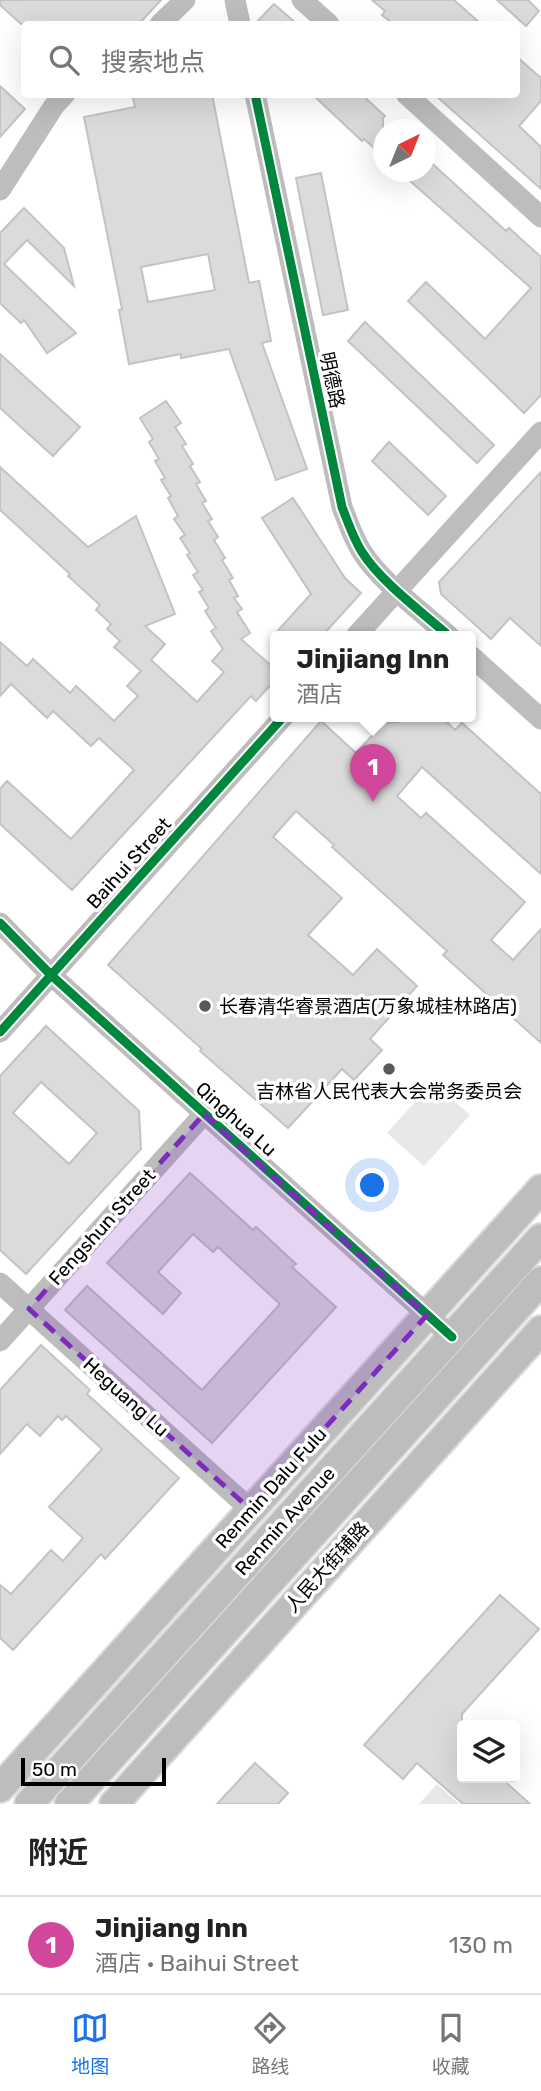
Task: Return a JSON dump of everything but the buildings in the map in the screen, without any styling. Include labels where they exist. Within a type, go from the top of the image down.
[{"type":"main road","name":"Renmin Dalu Fulu","points":[[0,1788],[541,1189]]},
{"type":"main road","name":"Renmin Avenue","points":[[29,1804],[541,1238]]},
{"type":"main road","name":"Renmin Avenue","points":[[69,1804],[541,1281]]},
{"type":"main road","name":"人民大街辅路","points":[[114,1804],[541,1330]]},
{"type":"street","points":[[163,21],[185,0]]},
{"type":"street","points":[[235,0],[239,21]]},
{"type":"street","points":[[302,0],[326,21]]},
{"type":"street","points":[[0,190],[61,98]]},
{"type":"street","name":"明德路","points":[[256,98],[342,507],[352,535],[376,570],[443,631]]},
{"type":"street","points":[[410,98],[541,217]]},
{"type":"street","points":[[361,631],[541,432]]},
{"type":"street","points":[[476,660],[541,719]]},
{"type":"street","name":"Baihui Street","points":[[0,1032],[279,722]]},
{"type":"street","name":"Qinghua Lu","points":[[0,923],[51,975],[452,1337]]},
{"type":"street","name":"Fengshun Street","points":[[0,1341],[204,1114]]},
{"type":"street","name":"Heguang Lu","points":[[0,1283],[251,1510]]},
{"type":"highlighted area","points":[[204,1114],[427,1315],[251,1510],[29,1309]]},
{"type":"shaded area","points":[[433,1082],[470,1115],[424,1166],[387,1133]]},
{"type":"shaded area","points":[[437,1784],[459,1804],[419,1804]]},
{"type":"cycle path","points":[[256,98],[342,507],[356,541],[370,563],[390,585],[443,631]]},
{"type":"cycle path","points":[[0,1032],[279,722]]},
{"type":"cycle path","points":[[0,923],[51,975],[452,1337]]},
{"type":"place","name":"Jinjiang Inn","points":[[373,802]]},
{"type":"place","name":"长春清华睿景酒店(万象城桂林路店)","points":[[205,1006]]},
{"type":"place","name":"吉林省人民代表大会常务委员会","points":[[389,1069]]}]
